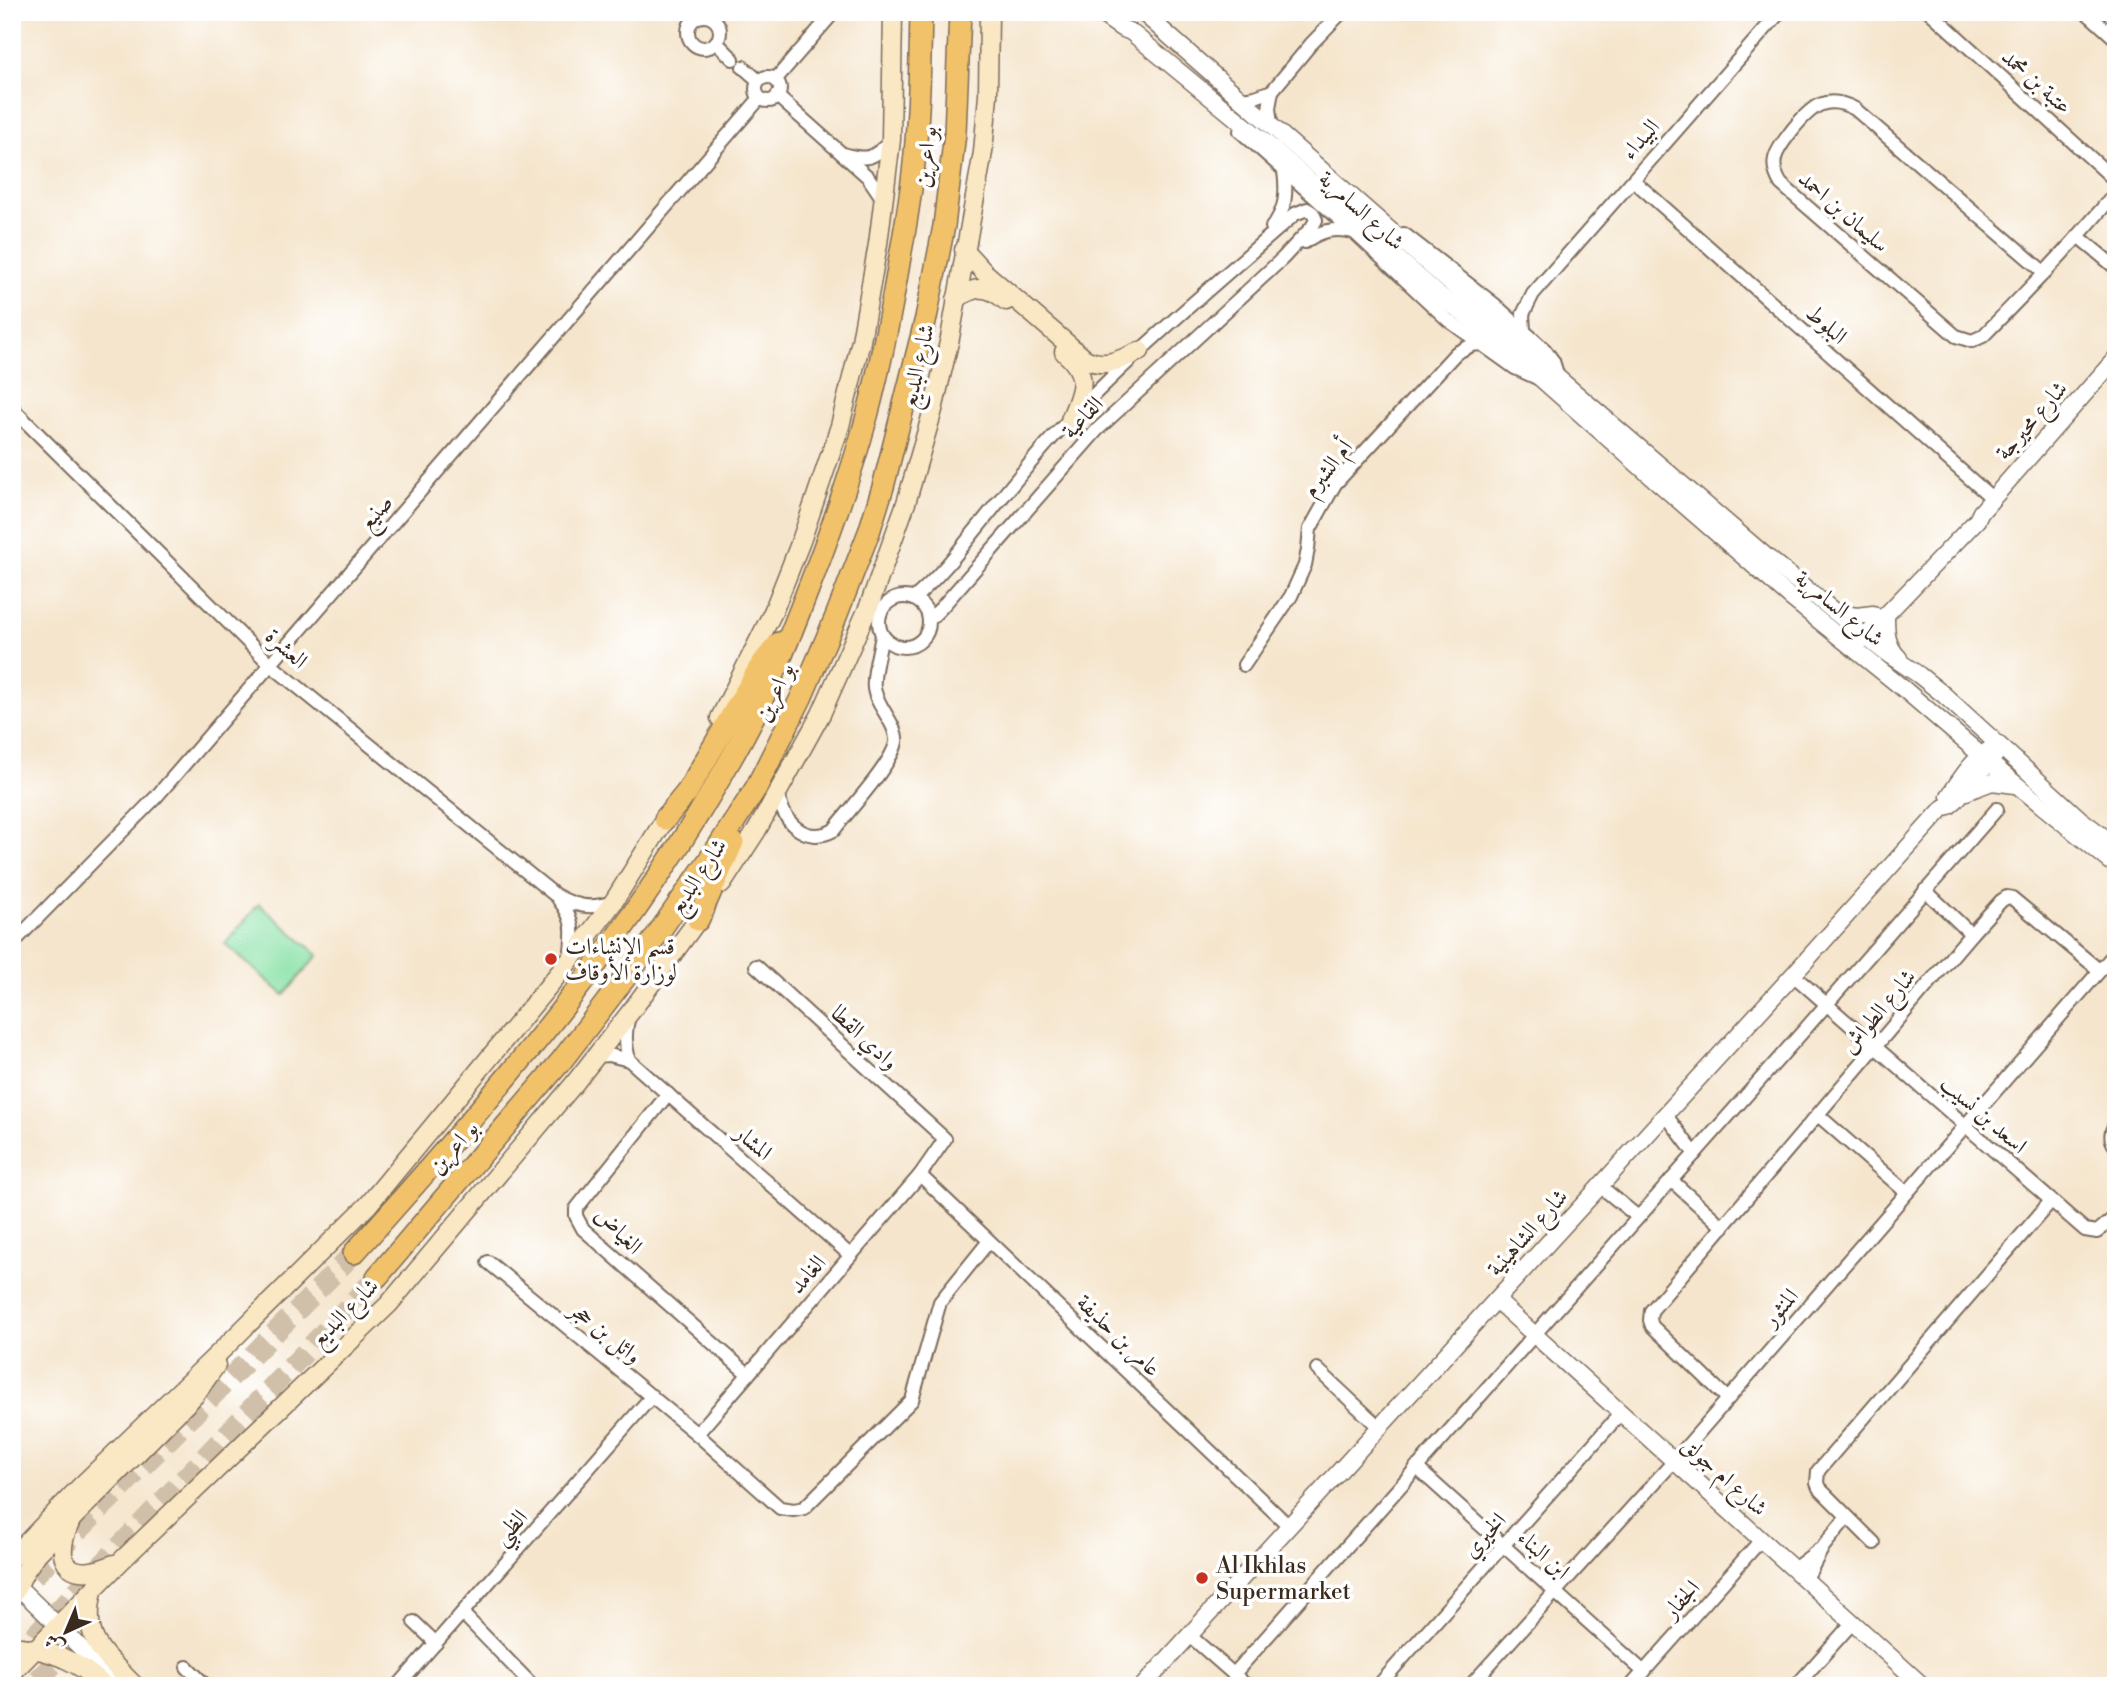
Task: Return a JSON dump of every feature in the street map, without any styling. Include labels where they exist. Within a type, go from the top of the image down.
[{"type":"highway","name":"بو اعرين","points":[[354,1253],[536,1042],[613,944],[662,872],[743,737],[793,629],[853,465],[882,357],[908,213],[913,169],[921,12]]},
{"type":"highway","name":"بو اعرين","points":[[377,1277],[562,1060],[648,948],[719,847],[756,788],[789,723],[865,543],[883,487],[926,318],[944,226],[955,133],[960,12]]},
{"type":"highway","points":[[665,819],[687,792],[761,664],[793,629]]},
{"type":"highway","points":[[698,920],[756,788]]},
{"type":"main road","points":[[12,1558],[80,1487],[368,1205],[570,960],[614,901],[665,819],[703,751],[773,612],[841,426],[861,341],[891,140],[893,12]]},
{"type":"main road","name":"شارع البديع","points":[[12,1673],[121,1561],[389,1304],[574,1084],[632,1010],[698,920],[757,830],[821,714],[869,606],[906,503],[933,410],[983,152],[991,17]]},
{"type":"main road","points":[[964,250],[979,267],[1085,359],[1103,365],[1140,351]]},
{"type":"main road","points":[[956,299],[967,291],[992,290],[1069,356],[1080,371],[1083,385],[1070,420]]},
{"type":"main road","points":[[14,1588],[37,1554],[195,1395],[210,1375],[223,1349]]},
{"type":"main road","points":[[71,1520],[64,1537],[62,1552],[65,1562],[71,1568],[85,1573],[93,1572],[121,1561]]},
{"type":"main road","points":[[12,1539],[47,1522]]},
{"type":"main road","points":[[93,1591],[88,1620],[91,1632],[97,1645],[135,1686]]},
{"type":"main road","points":[[12,1638],[58,1625]]},
{"type":"main road","points":[[12,1646],[36,1648],[62,1656],[104,1686]]},
{"type":"street","points":[[775,80],[834,12]]},
{"type":"street","name":"شارع السامرية","points":[[1098,12],[1131,32],[1277,152],[1438,294],[1541,379],[1833,611],[1855,639],[1919,675],[2089,827],[2116,846]]},
{"type":"street","points":[[1108,12],[1131,32]]},
{"type":"street","name":"شارع السامرية","points":[[1142,12],[1558,378],[1649,466],[1855,639],[1986,759],[2116,866]]},
{"type":"street","points":[[1271,124],[1269,108],[1272,91],[1342,12]]},
{"type":"street","name":"البيداء","points":[[1524,331],[1523,314],[1533,295],[1780,12]]},
{"type":"street","name":"عتبة بن محمد","points":[[1930,12],[2116,181]]},
{"type":"street","points":[[2086,12],[2116,39]]},
{"type":"street","points":[[704,16],[715,20],[720,31],[716,42],[710,47],[696,46],[688,34],[688,17],[704,16]]},
{"type":"street","points":[[716,42],[759,81]]},
{"type":"street","name":"شارع السامرية","points":[[1164,60],[1178,79],[1355,233],[1457,327],[1515,368],[1541,379]]},
{"type":"street","points":[[767,77],[775,80],[779,88],[777,96],[767,101],[760,98],[755,90],[759,81],[767,77]]},
{"type":"street","points":[[1242,99],[1272,91]]},
{"type":"street","points":[[777,96],[872,181],[883,199]]},
{"type":"street","name":"صنيع","points":[[12,944],[156,797],[760,98]]},
{"type":"street","name":"سليمان بن احمد","points":[[2045,273],[1846,104],[1826,102],[1816,106],[1777,150],[1774,168],[1781,184],[1956,336],[1972,341],[1983,337],[2045,273],[2116,192]]},
{"type":"street","points":[[840,152],[856,158],[868,158],[877,154],[891,140]]},
{"type":"street","name":"القاعية","points":[[1252,252],[1283,208],[1286,191],[1284,172]]},
{"type":"street","name":"البلوط","points":[[1633,180],[1993,499]]},
{"type":"street","name":"القاعية","points":[[913,599],[946,567],[1024,470],[1140,351],[1299,211],[1310,210],[1315,216],[1315,224],[1282,259],[1097,429],[929,620]]},
{"type":"street","name":"شارع السامرية","points":[[1377,218],[1413,241],[1498,307],[1548,354],[1558,378]]},
{"type":"street","name":"القاعية","points":[[1282,259],[1310,238],[1326,231],[1341,229],[1355,233]]},
{"type":"street","points":[[2079,237],[2116,268]]},
{"type":"street","name":"البيداء","points":[[1498,307],[1511,307],[1533,295]]},
{"type":"street","points":[[1457,327],[1457,353]]},
{"type":"street","name":"أم الشبرم","points":[[1244,665],[1291,596],[1305,565],[1310,529],[1335,485],[1457,353],[1464,348],[1480,344]]},
{"type":"street","name":"شارع محيرجة","points":[[1855,639],[1973,516],[1981,512],[2116,358]]},
{"type":"street","name":"العشرة","points":[[12,408],[271,665],[555,895],[571,904],[590,907],[614,901]]},
{"type":"street","points":[[779,791],[779,803],[787,820],[810,835],[824,835],[834,830],[890,757],[896,741],[895,733],[873,686],[882,635],[880,615],[893,599],[903,597],[913,599],[926,611],[929,620],[927,631],[921,640],[911,646],[899,647],[882,635]]},
{"type":"street","points":[[1833,611],[1857,616],[1880,614],[1889,645],[1895,654],[1919,675]]},
{"type":"street","points":[[877,668],[899,647]]},
{"type":"street","points":[[1955,732],[1965,754],[1962,777]]},
{"type":"street","name":"شارع الشاهينية","points":[[1944,807],[1950,806],[1961,795],[1990,750],[2000,747]]},
{"type":"street","name":"شارع الشاهينية","points":[[1143,1686],[1793,975],[1944,807],[1945,801],[1962,777],[1986,759]]},
{"type":"street","points":[[1961,795],[1993,782],[2017,785]]},
{"type":"street","points":[[1234,1674],[1997,809]]},
{"type":"street","points":[[757,830],[770,822],[787,820]]},
{"type":"street","points":[[1924,890],[1971,934]]},
{"type":"street","name":"العشرة","points":[[555,895],[568,911],[574,930],[570,960]]},
{"type":"street","name":"شارع الطواش","points":[[1728,1399],[1658,1332],[1650,1320],[1651,1311],[1971,934],[2001,901],[2007,897],[2012,898],[2099,970]]},
{"type":"street","name":"المنثور","points":[[1470,1686],[1675,1460],[2116,951]]},
{"type":"street","name":"وادي القطا","points":[[756,966],[945,1139]]},
{"type":"street","name":"اسعد بن نسيب","points":[[1793,975],[2085,1230],[2093,1233],[2101,1230],[2116,1216]]},
{"type":"street","points":[[595,1056],[609,1055],[629,1060],[625,1044],[626,1026],[632,1010]]},
{"type":"street","name":"المشار","points":[[629,1060],[850,1255]]},
{"type":"street","name":"الغياض","points":[[668,1094],[576,1209],[576,1216],[583,1229],[748,1374]]},
{"type":"street","points":[[1665,1114],[1695,1154]]},
{"type":"street","points":[[1818,1115],[1906,1192]]},
{"type":"street","points":[[2116,1123],[2110,1137],[2116,1147]]},
{"type":"street","name":"الغامد","points":[[697,1434],[920,1175],[945,1139]]},
{"type":"street","name":"عامر بن حذيفة","points":[[920,1175],[1289,1526]]},
{"type":"street","points":[[1671,1181],[1723,1227]]},
{"type":"street","points":[[1600,1186],[1638,1217]]},
{"type":"street","points":[[1874,1543],[1819,1488],[1816,1476],[1821,1466],[2052,1201]]},
{"type":"street","name":"وائل بن حجر","points":[[488,1262],[652,1396],[780,1508],[794,1510],[804,1508],[912,1400],[940,1303],[989,1241]]},
{"type":"street","name":"شارع ام جولق","points":[[1496,1300],[1923,1686]]},
{"type":"street","points":[[1317,1369],[1379,1427]]},
{"type":"street","name":"الظبي","points":[[398,1686],[652,1396]]},
{"type":"street","name":"الخيري","points":[[1378,1686],[1622,1413]]},
{"type":"street","name":"ابن البناء","points":[[1416,1467],[1644,1672]]},
{"type":"street","points":[[1800,1574],[1847,1517]]},
{"type":"street","name":"الجفار","points":[[1631,1686],[1761,1540]]},
{"type":"street","points":[[14,1588],[58,1625],[120,1686]]},
{"type":"street","points":[[462,1613],[533,1686]]},
{"type":"street","points":[[414,1622],[436,1643]]},
{"type":"street","points":[[1796,1686],[1853,1622]]},
{"type":"street","points":[[1189,1634],[1247,1686]]},
{"type":"street","points":[[187,1667],[206,1686]]},
{"type":"green space","points":[[259,904],[318,955],[284,995],[225,944]]},
{"type":"tunnel","points":[[12,1598],[354,1253]]},
{"type":"tunnel","points":[[12,1659],[377,1277]]},
{"type":"tunnel","points":[[16,1643],[59,1686]]},
{"type":"tunnel","points":[[12,1678],[20,1686]]},
{"type":"place","name":"قسم الإنشاءات لوزارة الأوقاف","points":[[551,959]]},
{"type":"place","name":"Al Ikhlas Supermarket","points":[[1202,1578]]}]
